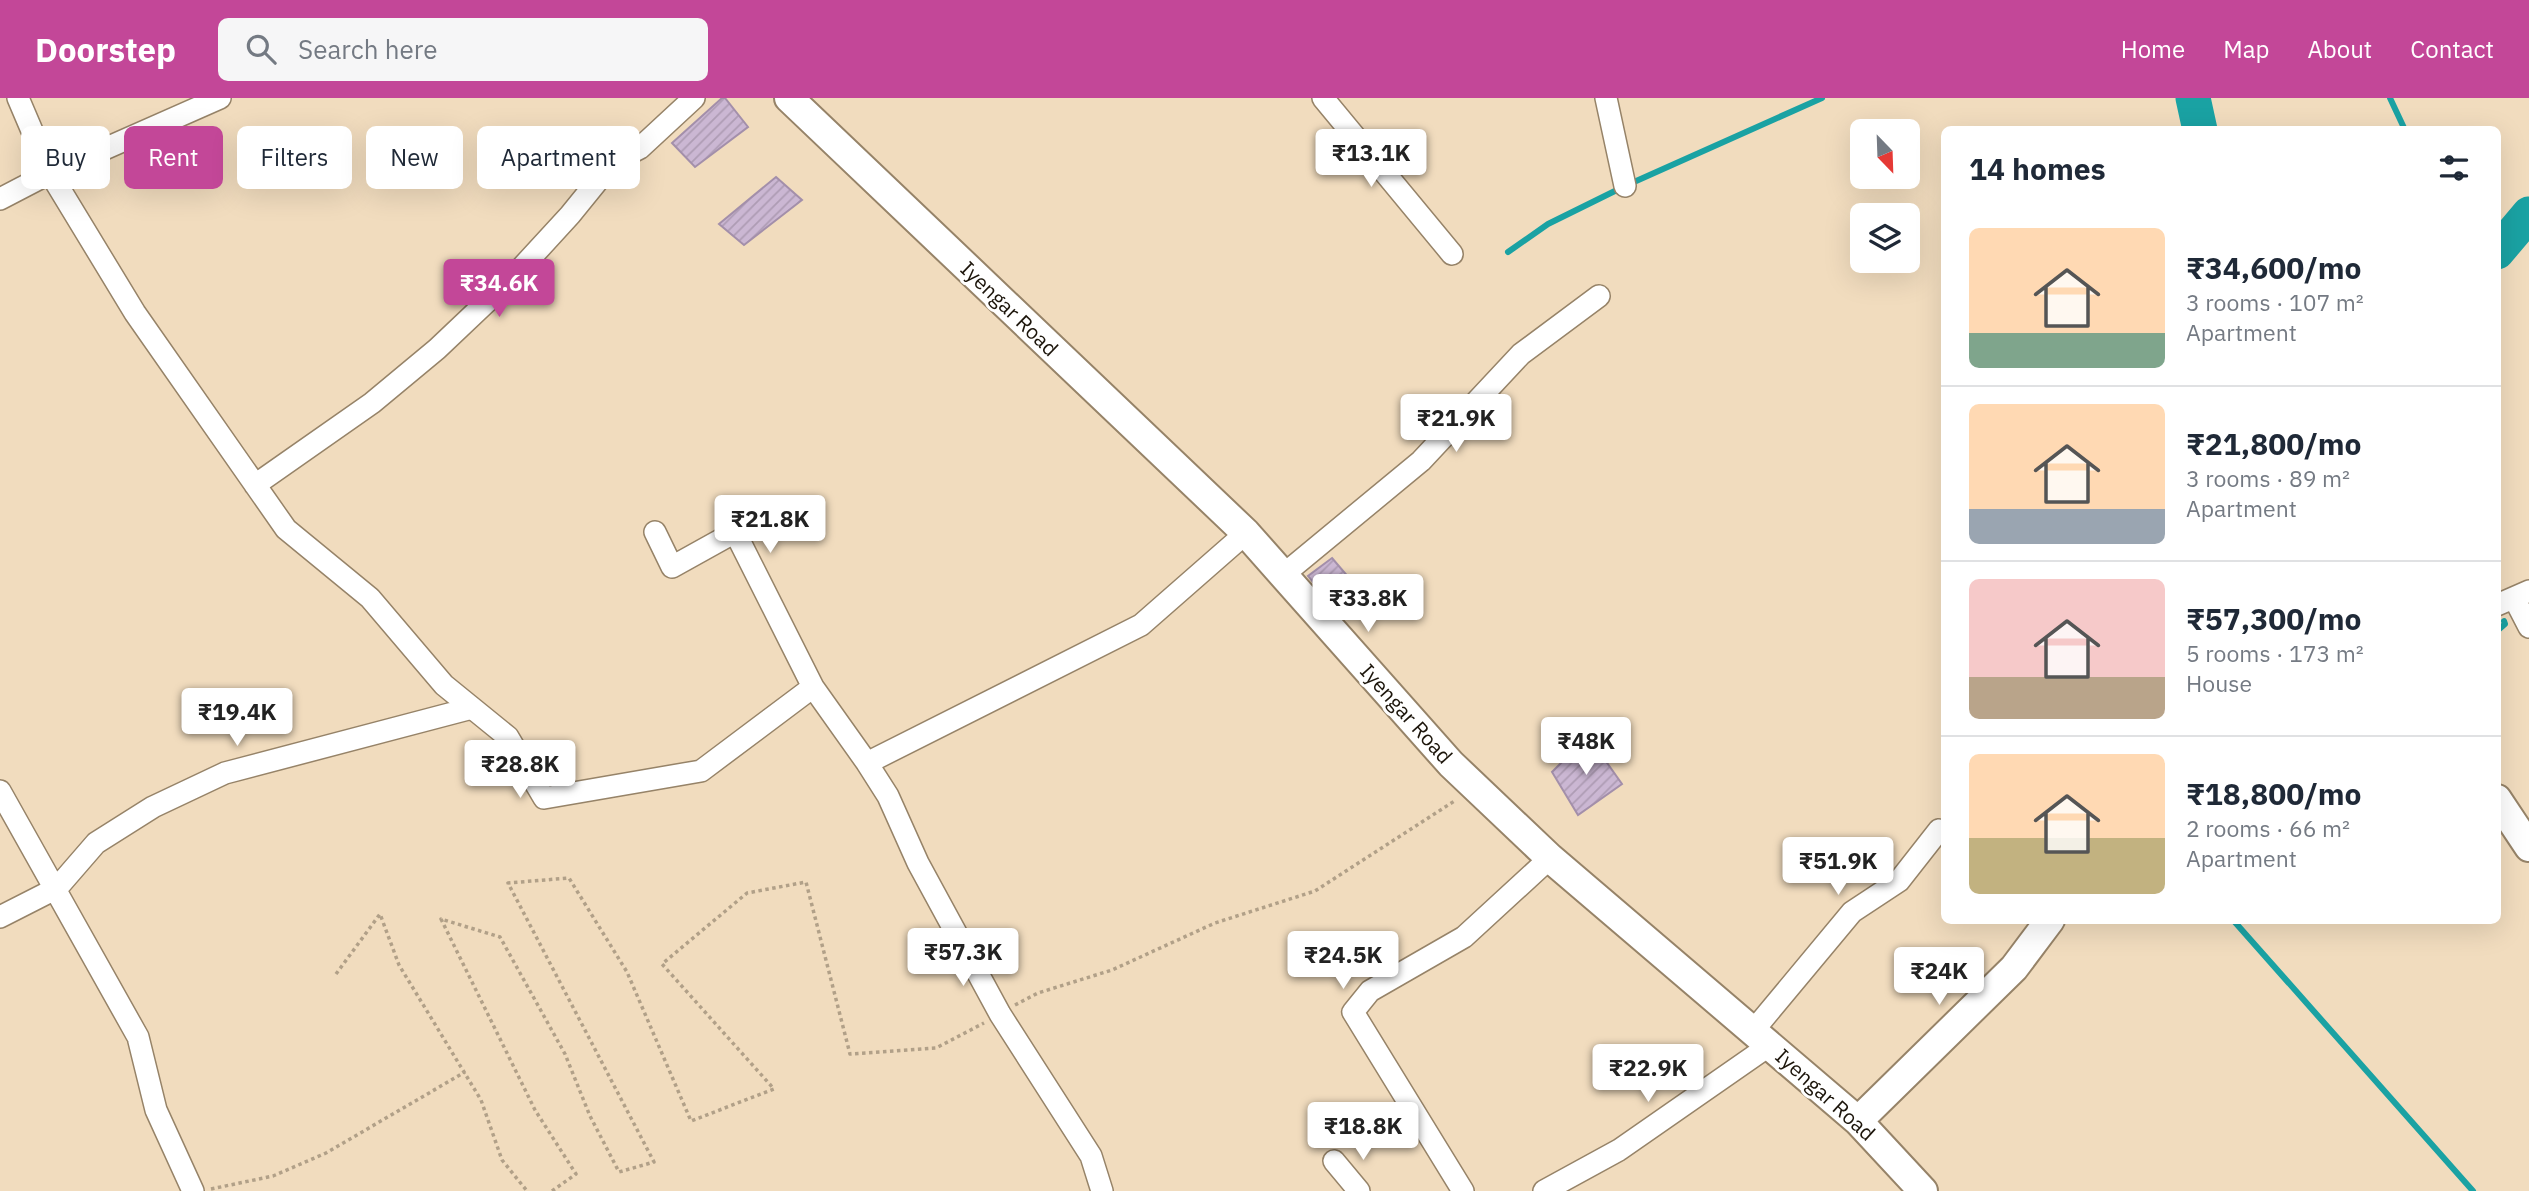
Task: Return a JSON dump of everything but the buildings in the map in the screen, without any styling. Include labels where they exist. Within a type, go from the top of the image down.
[{"type":"main road","name":"Iyengar Road","points":[[789,98],[1246,533],[1451,764],[1550,858],[1858,1121],[1923,1191]]},
{"type":"main road","points":[[2501,805],[2529,847]]},
{"type":"main road","points":[[1858,1121],[2014,968],[2046,924]]},
{"type":"street","points":[[18,98],[30,126]]},
{"type":"street","points":[[110,147],[220,98]]},
{"type":"street","points":[[255,485],[372,403],[437,349],[514,276],[570,215],[613,162],[640,148],[694,98]]},
{"type":"street","points":[[1323,98],[1452,254]]},
{"type":"street","points":[[1606,98],[1625,186]]},
{"type":"street","points":[[0,199],[21,188]]},
{"type":"street","points":[[60,189],[135,313],[286,529],[370,598],[444,685],[508,737],[544,798],[701,771],[813,687]]},
{"type":"street","points":[[1283,575],[1420,461],[1521,355],[1599,296]]},
{"type":"street","points":[[655,532],[672,567],[735,532],[813,687],[888,796],[918,863],[1000,1014],[1090,1156],[1102,1191]]},
{"type":"street","points":[[867,763],[1142,625],[1246,533]]},
{"type":"street","points":[[2513,598],[2529,627]]},
{"type":"street","points":[[0,917],[57,888],[96,843],[153,807],[225,773],[472,708]]},
{"type":"street","points":[[0,791],[57,888],[138,1037],[156,1110],[193,1191]]},
{"type":"street","points":[[1544,1191],[1619,1150],[1761,1038],[1852,912],[1899,881],[1939,830],[1941,832]]},
{"type":"street","points":[[1463,1191],[1353,1012],[1370,990],[1464,937],[1550,858]]},
{"type":"street","points":[[1334,1161],[1359,1191]]},
{"type":"path","points":[[552,1191],[576,1174],[535,1110],[441,919],[500,937],[565,1054],[590,1116],[619,1172],[654,1163],[508,883],[569,878],[627,972],[691,1121],[774,1089],[662,964],[747,893],[806,882],[850,1054],[936,1048],[1038,993],[1112,970],[1215,923],[1315,891],[1475,787]]},
{"type":"path","points":[[336,974],[380,914],[399,965],[481,1100],[502,1160],[527,1191]]},
{"type":"path","points":[[202,1191],[273,1175],[326,1153],[465,1072]]},
{"type":"waterway","points":[[1508,252],[1548,224],[1625,186],[1822,98]]},
{"type":"waterway","points":[[2193,98],[2199,126]]},
{"type":"waterway","points":[[2390,98],[2403,126]]},
{"type":"waterway","points":[[2501,247],[2529,214]]},
{"type":"waterway","points":[[2501,240],[2505,243]]},
{"type":"waterway","points":[[2501,628],[2505,624],[2504,621]]},
{"type":"waterway","points":[[2237,924],[2473,1191]]}]
